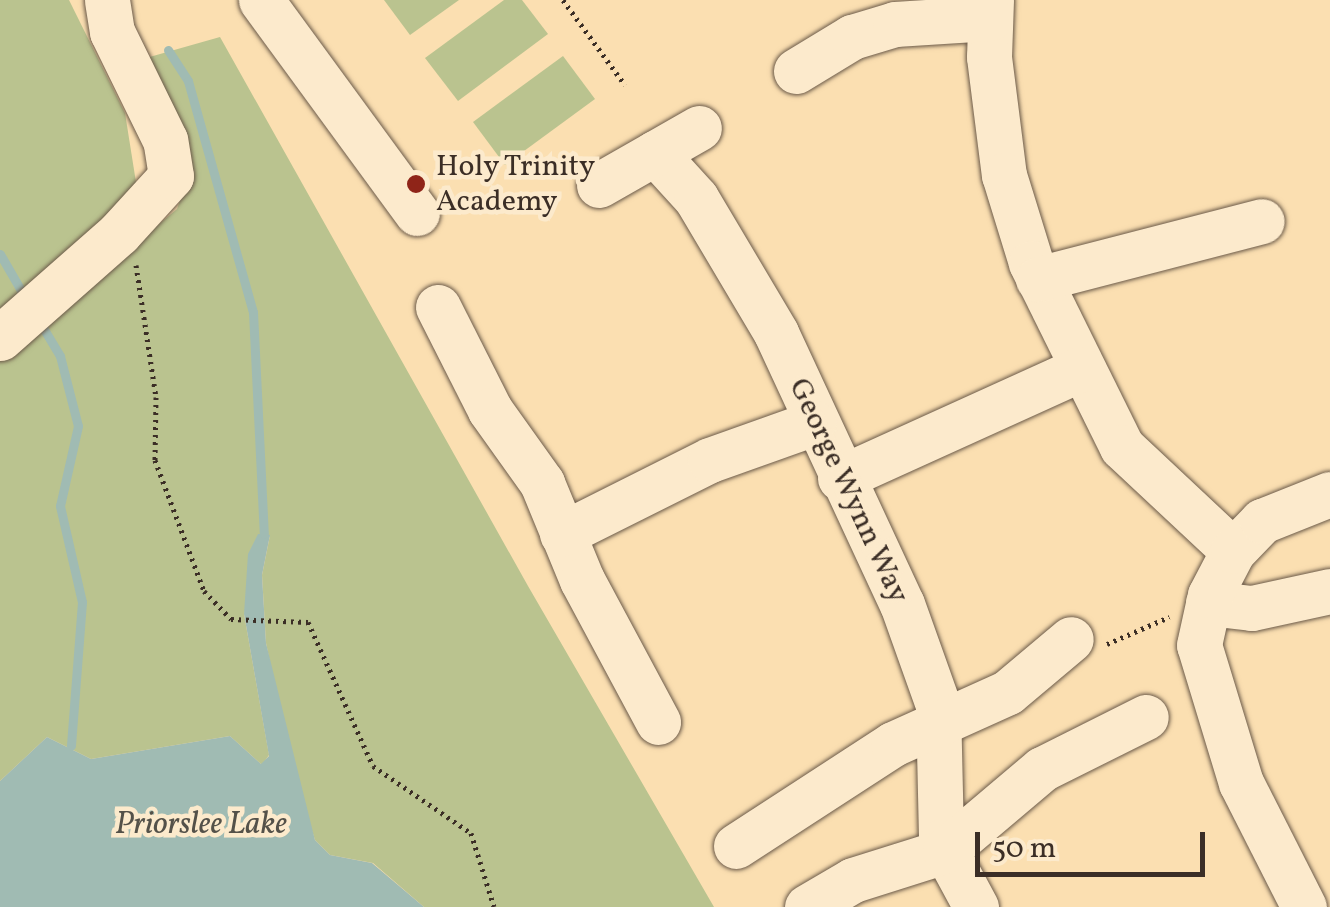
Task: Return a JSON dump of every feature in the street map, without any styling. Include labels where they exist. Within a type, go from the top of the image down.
[{"type":"street","points":[[0,338],[123,229],[171,176],[165,140],[112,32],[107,0]]},
{"type":"street","points":[[261,0],[416,213]]},
{"type":"street","points":[[796,70],[852,38],[895,24],[990,9],[1004,175],[1038,278],[1080,370],[1122,447],[1234,550]]},
{"type":"street","points":[[599,185],[699,128]]},
{"type":"street","name":"George Wynn Way","points":[[654,153],[696,198],[744,274],[902,604],[938,705],[945,851],[976,907]]},
{"type":"street","points":[[1038,278],[1262,221]]},
{"type":"street","points":[[438,307],[490,410],[542,483],[582,580],[658,722]]},
{"type":"street","points":[[840,478],[1080,370]]},
{"type":"street","points":[[562,534],[710,460],[814,422]]},
{"type":"street","points":[[1304,907],[1241,783],[1214,708],[1199,646],[1208,603],[1234,550],[1262,521],[1330,494]]},
{"type":"street","points":[[1208,603],[1252,608],[1330,591]]},
{"type":"street","points":[[736,846],[938,720],[1008,692],[1071,640]]},
{"type":"street","points":[[807,907],[853,880],[945,851],[1042,770],[1146,717]]},
{"type":"path","points":[[563,0],[626,84]]},
{"type":"path","points":[[123,229],[142,282],[156,398],[154,460],[204,591],[231,619],[284,617],[308,622],[372,766],[471,833],[494,907]]},
{"type":"green space","points":[[0,0],[69,0],[125,113],[138,195],[0,319]]},
{"type":"green space","points":[[384,0],[459,0],[410,35]]},
{"type":"green space","points":[[504,0],[522,0],[548,34],[458,101],[425,58]]},
{"type":"green space","points":[[220,37],[528,586],[714,907],[424,907],[373,863],[330,855],[315,840],[292,768],[266,643],[262,575],[270,535],[244,614],[269,755],[262,765],[230,736],[91,759],[47,737],[0,781],[0,357],[177,209],[191,169],[146,58]]},
{"type":"green space","points":[[563,56],[595,99],[505,165],[473,122]]},
{"type":"water","name":"Priorslee Lake","points":[[258,534],[270,535],[262,575],[266,643],[315,840],[330,855],[372,863],[424,907],[0,907],[0,781],[47,737],[91,759],[230,736],[261,764],[269,756],[244,614],[248,554]]},
{"type":"waterway","points":[[168,50],[188,81],[253,312],[264,534]]},
{"type":"waterway","points":[[0,254],[26,299]]},
{"type":"waterway","points":[[39,321],[60,356],[78,426],[60,506],[82,602],[71,746]]},
{"type":"place","name":"Holy Trinity Academy","points":[[416,184]]}]
